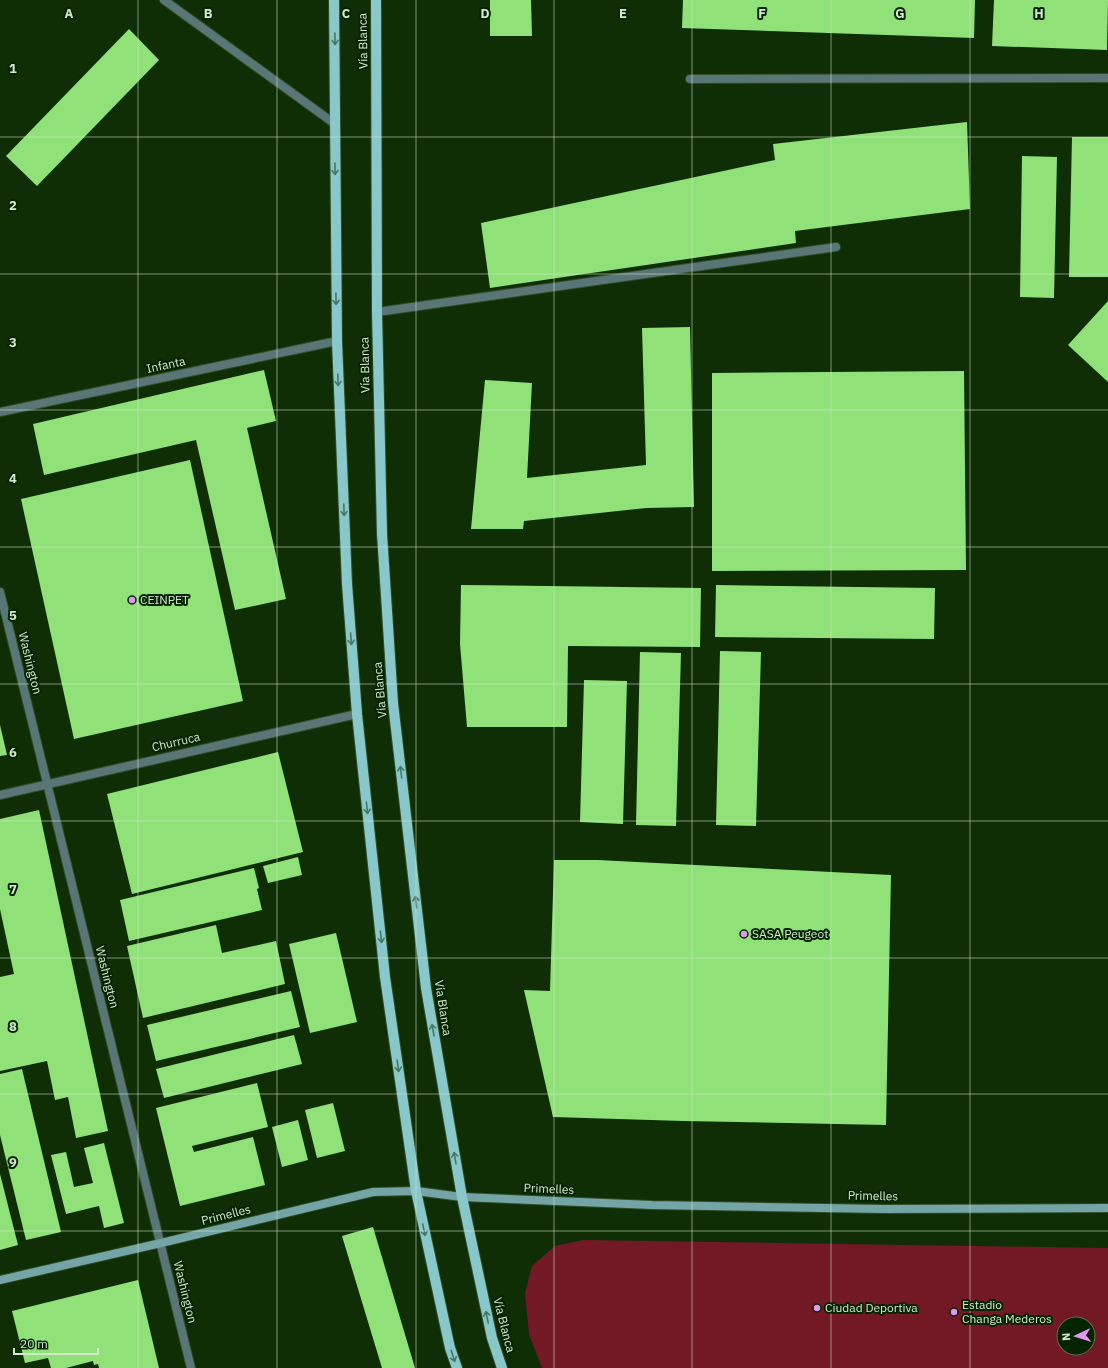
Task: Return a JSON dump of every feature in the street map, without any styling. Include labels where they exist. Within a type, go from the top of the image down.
[{"type":"main road","name":"Vía Blanca","points":[[334,0],[337,341],[347,584],[357,714],[386,978],[416,1192],[450,1348],[457,1368]]},
{"type":"main road","name":"Vía Blanca","points":[[376,0],[377,312],[382,534],[393,703],[426,988],[462,1197],[492,1338],[502,1368]]},
{"type":"main road","name":"Primelles","points":[[0,1280],[373,1192],[416,1192],[462,1197],[652,1205],[884,1209],[1108,1208]]},
{"type":"street","points":[[164,0],[335,124]]},
{"type":"street","points":[[690,79],[1108,78]]},
{"type":"street","points":[[377,312],[836,246]]},
{"type":"street","name":"Infanta","points":[[0,412],[337,341]]},
{"type":"street","name":"Washington","points":[[0,592],[191,1368]]},
{"type":"street","name":"Churruca","points":[[0,795],[357,714]]},
{"type":"shaded area","name":"Ciudad Deportiva","points":[[583,1240],[1108,1248],[1108,1368],[542,1368],[529,1334],[525,1293],[532,1266],[555,1246]]},
{"type":"building","points":[[490,0],[531,0],[532,36],[490,36]]},
{"type":"building","points":[[683,0],[975,0],[974,38],[682,28]]},
{"type":"building","points":[[994,0],[1108,0],[1107,50],[992,46]]},
{"type":"building","points":[[129,29],[159,60],[37,186],[6,156]]},
{"type":"building","points":[[967,122],[970,209],[795,231],[796,243],[490,288],[481,223],[775,160],[773,144]]},
{"type":"building","points":[[1072,137],[1108,137],[1108,277],[1069,277]]},
{"type":"building","points":[[1022,156],[1057,157],[1054,298],[1020,297]]},
{"type":"building","points":[[1108,301],[1108,382],[1068,345]]},
{"type":"building","points":[[690,327],[694,507],[646,508],[524,521],[523,529],[471,529],[485,380],[532,383],[527,478],[646,465],[642,328]]},
{"type":"building","points":[[264,370],[276,421],[247,428],[286,599],[235,610],[196,440],[44,475],[33,424]]},
{"type":"building","points":[[964,371],[966,570],[712,571],[712,373]]},
{"type":"building","name":"CEINPET","points":[[190,460],[243,701],[74,739],[21,499]]},
{"type":"building","points":[[461,585],[701,588],[700,647],[568,646],[567,727],[467,727],[460,644]]},
{"type":"building","points":[[716,585],[935,588],[934,639],[715,637]]},
{"type":"building","points":[[720,651],[761,652],[756,826],[716,825]]},
{"type":"building","points":[[640,652],[681,653],[676,826],[636,825]]},
{"type":"building","points":[[584,680],[627,681],[623,824],[580,822]]},
{"type":"building","points":[[0,725],[7,755],[0,756]]},
{"type":"building","points":[[278,752],[303,852],[132,894],[107,794]]},
{"type":"building","points":[[39,810],[108,1131],[76,1138],[68,1097],[55,1100],[47,1061],[0,1071],[0,977],[14,974],[0,909],[0,819]]},
{"type":"building","points":[[298,857],[302,875],[268,883],[263,866]]},
{"type":"building","name":"SASA Peugeot","points":[[554,860],[598,860],[891,875],[886,1125],[553,1117],[524,990],[550,991]]},
{"type":"building","points":[[254,868],[262,910],[129,941],[120,900]]},
{"type":"building","points":[[216,925],[222,953],[276,941],[285,984],[143,1018],[127,946]]},
{"type":"building","points":[[336,933],[357,1022],[310,1033],[289,944]]},
{"type":"building","points":[[291,991],[300,1027],[156,1061],[147,1025]]},
{"type":"building","points":[[294,1035],[302,1064],[164,1098],[156,1069]]},
{"type":"building","points":[[22,1069],[61,1232],[26,1240],[0,1135],[0,1074]]},
{"type":"building","points":[[257,1083],[268,1127],[192,1146],[194,1152],[253,1137],[265,1185],[180,1206],[156,1108]]},
{"type":"building","points":[[333,1103],[345,1151],[317,1158],[305,1110]]},
{"type":"building","points":[[298,1120],[308,1160],[282,1167],[272,1127]]},
{"type":"building","points":[[104,1143],[124,1223],[104,1228],[99,1206],[66,1214],[51,1155],[66,1152],[74,1187],[93,1183],[84,1148]]},
{"type":"building","points":[[0,1174],[18,1245],[0,1250]]},
{"type":"building","points":[[373,1227],[415,1368],[382,1368],[342,1236]]},
{"type":"building","points":[[138,1280],[159,1368],[99,1368],[98,1364],[94,1365],[93,1361],[66,1368],[51,1368],[48,1358],[25,1363],[12,1311]]},
{"type":"place","name":"CEINPET","points":[[132,600]]},
{"type":"place","name":"SASA Peugeot","points":[[744,934]]},
{"type":"place","name":"Ciudad Deportiva","points":[[817,1308]]},
{"type":"place","name":"Estadio Changa Mederos","points":[[954,1312]]}]
